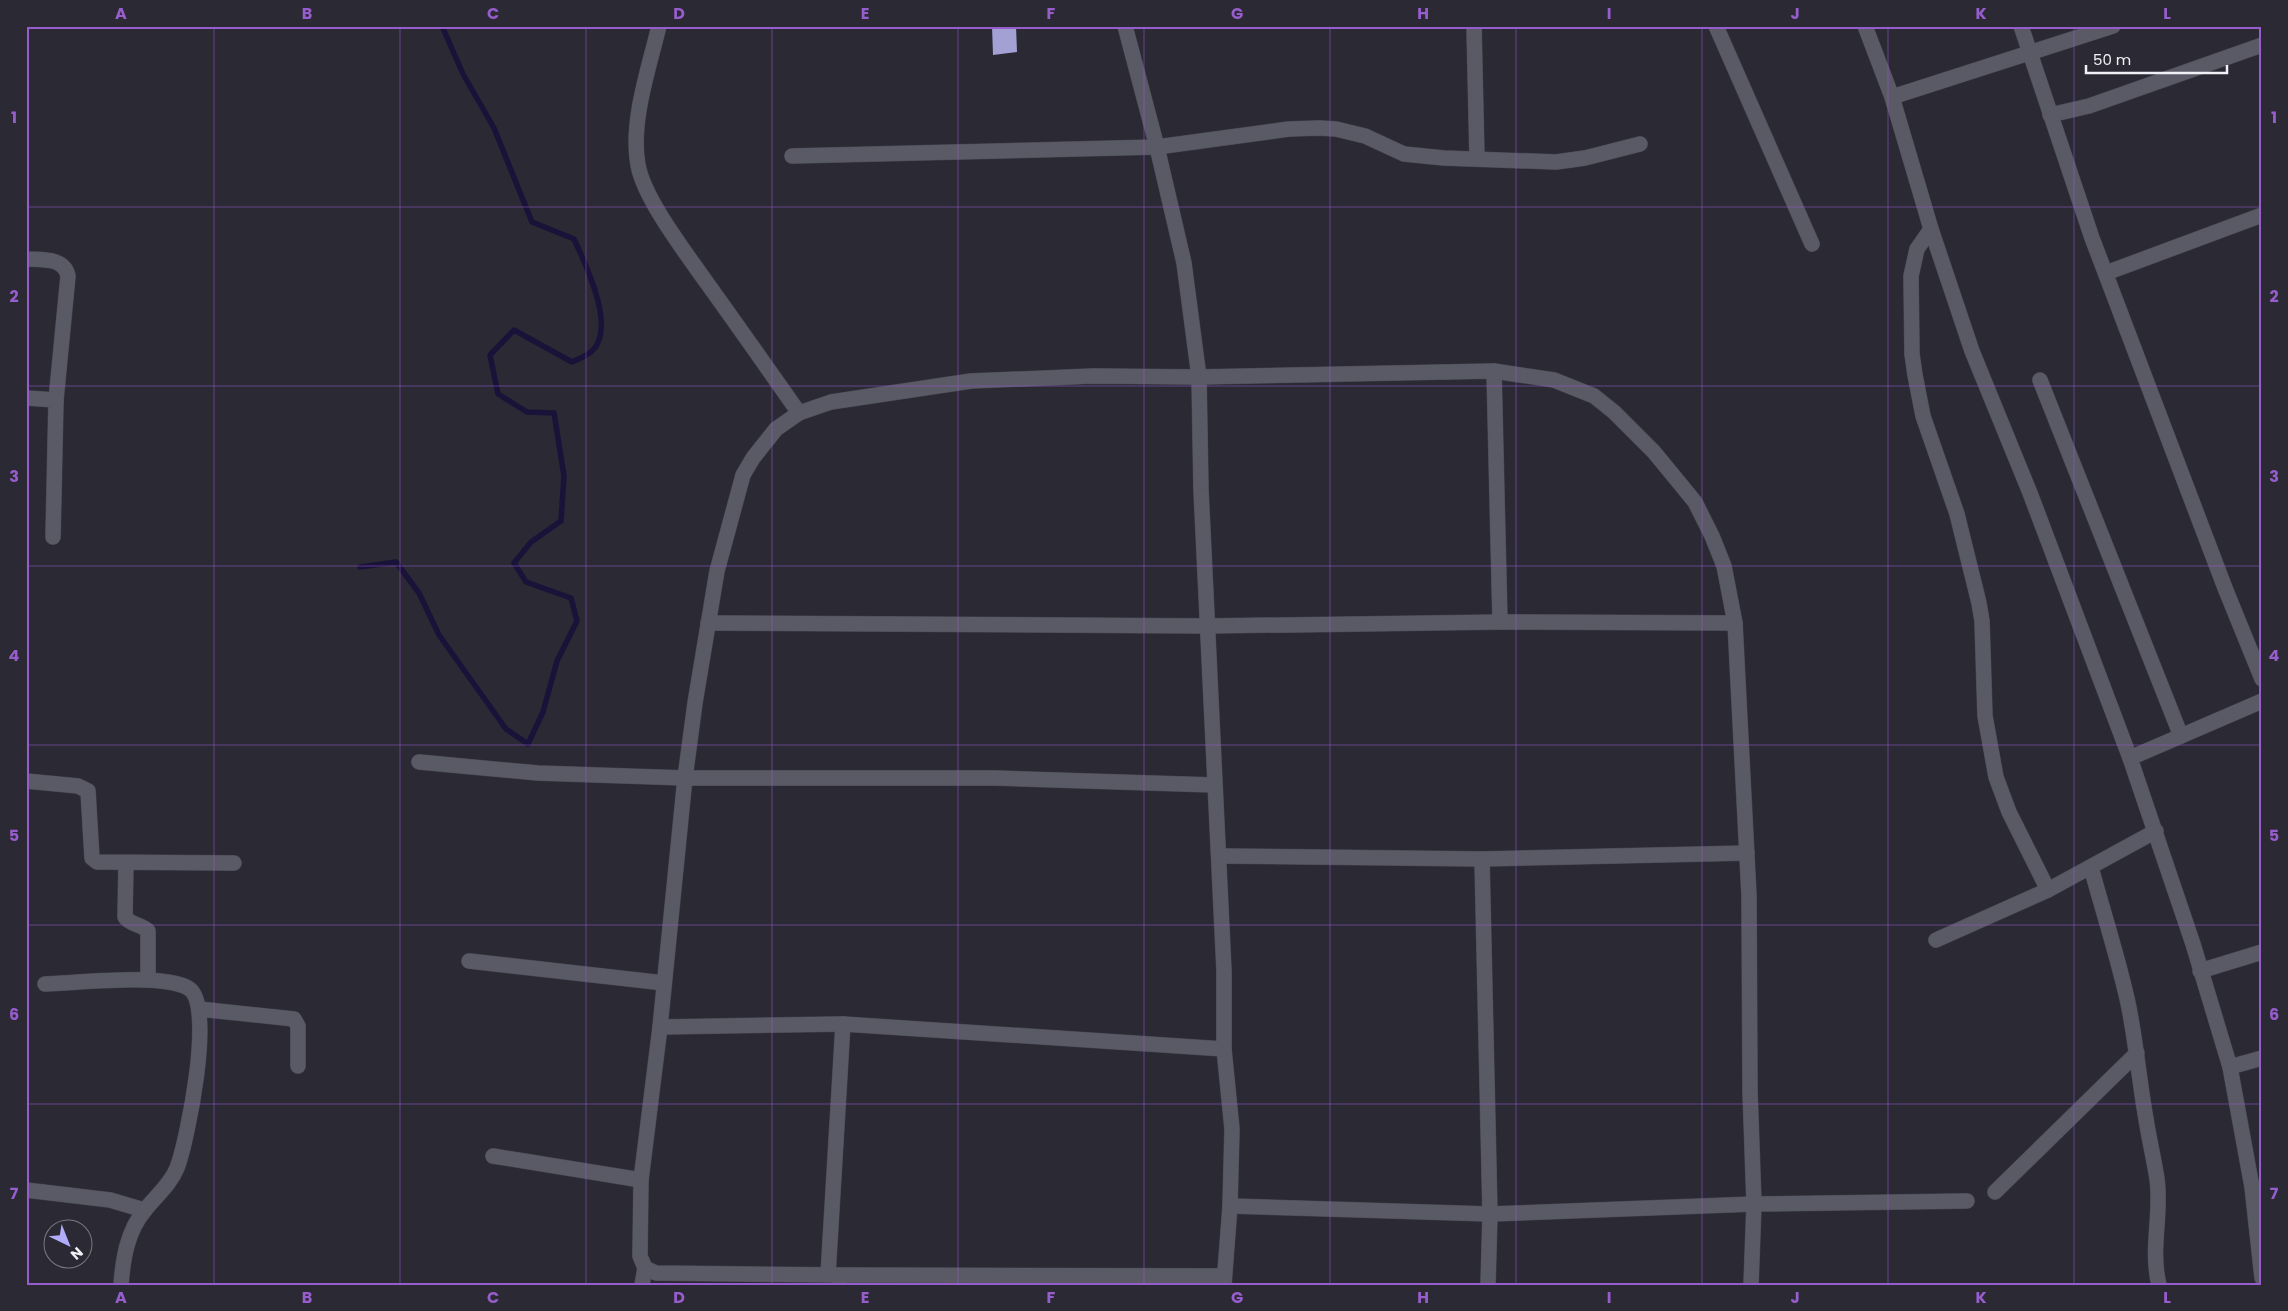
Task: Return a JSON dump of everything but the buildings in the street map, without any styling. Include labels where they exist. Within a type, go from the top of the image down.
[{"type":"street","points":[[659,26],[640,105],[637,140],[641,178],[648,193],[682,248],[799,413]]},
{"type":"street","points":[[645,1268],[656,1273],[836,1278],[1034,1281],[1224,1280],[1230,1206],[1232,1129],[1224,1049],[1224,971],[1201,490],[1199,377],[1184,263],[1157,147],[1125,26]]},
{"type":"street","points":[[1474,26],[1477,159]]},
{"type":"street","points":[[1716,26],[1812,244]]},
{"type":"street","points":[[1865,26],[1892,97],[1931,230],[1972,351],[2030,493],[2156,831],[2230,1067],[2257,1186],[2262,1277]]},
{"type":"street","points":[[2021,26],[2028,53],[2106,273],[2224,588],[2262,679]]},
{"type":"street","points":[[1892,97],[2113,26]]},
{"type":"street","points":[[2050,115],[2089,106],[2262,45]]},
{"type":"street","points":[[792,156],[1157,147],[1289,129],[1320,128],[1336,129],[1364,136],[1404,154],[1533,162],[1571,160],[1640,144]]},
{"type":"street","points":[[2106,273],[2262,215]]},
{"type":"street","points":[[1931,230],[1917,249],[1911,276],[1912,354],[1916,382],[1923,416],[1957,514],[1979,603],[1986,716],[1996,777],[2010,812],[2048,890]]},
{"type":"street","points":[[26,259],[58,262],[64,266],[68,276],[56,400],[54,537]]},
{"type":"street","points":[[1494,371],[1500,622]]},
{"type":"street","points":[[642,1285],[645,1268],[640,1256],[641,1180],[660,1027],[684,778],[708,623],[717,571],[743,475],[753,458],[776,429],[799,413],[831,402],[971,381],[1093,376],[1199,377],[1494,371],[1554,380],[1594,396],[1614,412],[1654,452],[1695,502],[1724,566],[1735,624],[1749,896],[1750,1091],[1754,1204],[1751,1285]]},
{"type":"street","points":[[2040,380],[2181,736]]},
{"type":"street","points":[[26,398],[56,400]]},
{"type":"street","points":[[708,623],[1207,626],[1500,622],[1735,624]]},
{"type":"street","points":[[2130,758],[2262,702]]},
{"type":"street","points":[[419,762],[538,774],[684,778],[995,778],[1214,785]]},
{"type":"street","points":[[26,781],[78,786],[88,791],[92,858],[97,862],[234,863]]},
{"type":"street","points":[[1936,940],[2048,890],[2156,831]]},
{"type":"street","points":[[1219,856],[1482,858],[1747,853]]},
{"type":"street","points":[[1482,858],[1490,1214],[1488,1285]]},
{"type":"street","points":[[126,863],[124,912],[126,920],[143,926],[148,931],[148,980]]},
{"type":"street","points":[[2091,867],[2128,1001],[2137,1053],[2157,1179],[2158,1198],[2154,1238],[2159,1285]]},
{"type":"street","points":[[2200,971],[2262,952]]},
{"type":"street","points":[[469,961],[664,983]]},
{"type":"street","points":[[45,984],[164,981],[187,987],[196,997],[199,1009],[200,1032],[197,1076],[182,1152],[172,1178],[135,1223],[129,1238],[121,1285]]},
{"type":"street","points":[[199,1009],[294,1019],[298,1026],[298,1066]]},
{"type":"street","points":[[660,1027],[843,1024],[1224,1049]]},
{"type":"street","points":[[836,1278],[843,1024]]},
{"type":"street","points":[[1995,1192],[2137,1053]]},
{"type":"street","points":[[2230,1067],[2262,1058]]},
{"type":"street","points":[[492,1156],[641,1180]]},
{"type":"street","points":[[26,1190],[110,1200],[144,1210]]},
{"type":"street","points":[[1230,1206],[1490,1214],[1754,1204],[1967,1201]]},
{"type":"waterway","points":[[360,567],[396,562],[419,593],[439,635],[506,729],[528,744],[543,712],[557,661],[577,621],[571,598],[526,582],[514,563],[531,542],[561,521],[564,476],[554,413],[527,412],[498,394],[490,355],[514,330],[572,362],[590,353],[599,341],[601,327],[600,312],[591,279],[574,239],[532,222],[494,128],[463,74],[442,26]]}]
